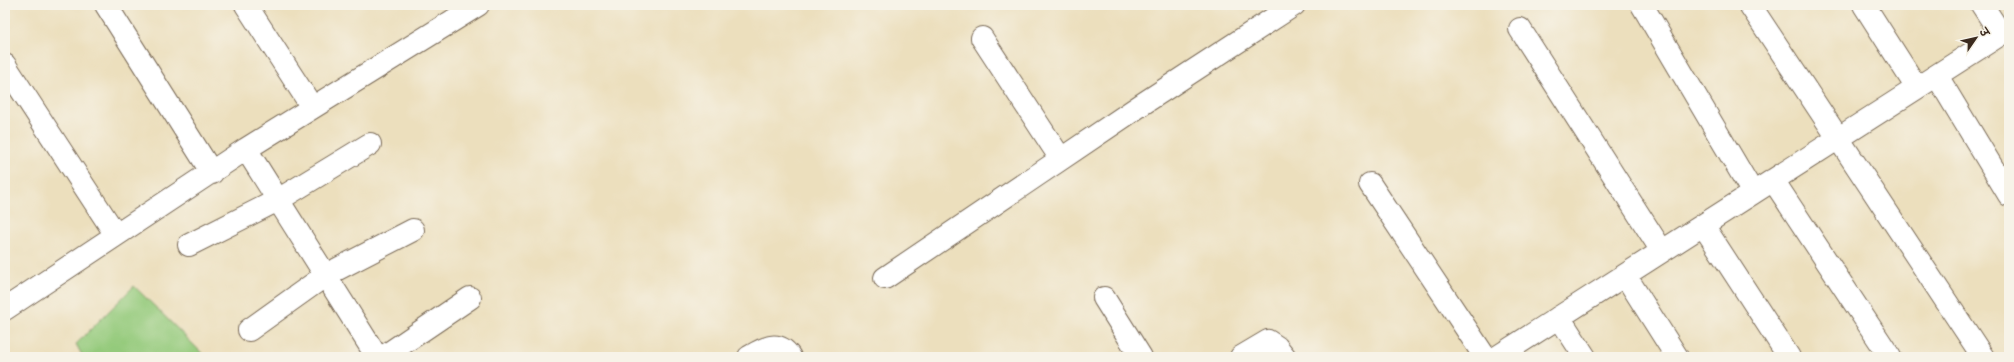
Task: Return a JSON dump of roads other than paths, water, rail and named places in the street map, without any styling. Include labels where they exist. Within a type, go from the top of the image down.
[{"type":"street","points":[[106,5],[212,173]]},
{"type":"street","points":[[246,5],[312,107]]},
{"type":"street","points":[[5,309],[246,149],[478,5]]},
{"type":"street","points":[[885,278],[1061,159],[1294,5]]},
{"type":"street","points":[[1642,5],[1753,193]]},
{"type":"street","points":[[1750,5],[1983,357]]},
{"type":"street","points":[[1864,5],[1917,88]]},
{"type":"street","points":[[1497,357],[2005,32],[1982,5]]},
{"type":"street","points":[[1520,29],[1662,251]]},
{"type":"street","points":[[982,38],[1061,159]]},
{"type":"street","points":[[5,65],[116,235]]},
{"type":"street","points":[[1937,76],[2009,195]]},
{"type":"street","points":[[189,245],[278,200],[370,144]]},
{"type":"street","points":[[246,149],[378,357]]},
{"type":"street","points":[[1773,180],[1890,357]]},
{"type":"street","points":[[1370,184],[1485,357]]},
{"type":"street","points":[[1703,225],[1789,357]]},
{"type":"street","points":[[249,330],[326,275],[413,230]]},
{"type":"street","points":[[1625,275],[1677,357]]},
{"type":"street","points":[[383,357],[470,298]]},
{"type":"street","points":[[1104,298],[1141,357]]},
{"type":"street","points":[[1559,317],[1585,357]]},
{"type":"street","points":[[1241,357],[1268,341],[1277,347],[1285,357]]},
{"type":"street","points":[[749,357],[772,346],[780,347],[790,357]]}]
